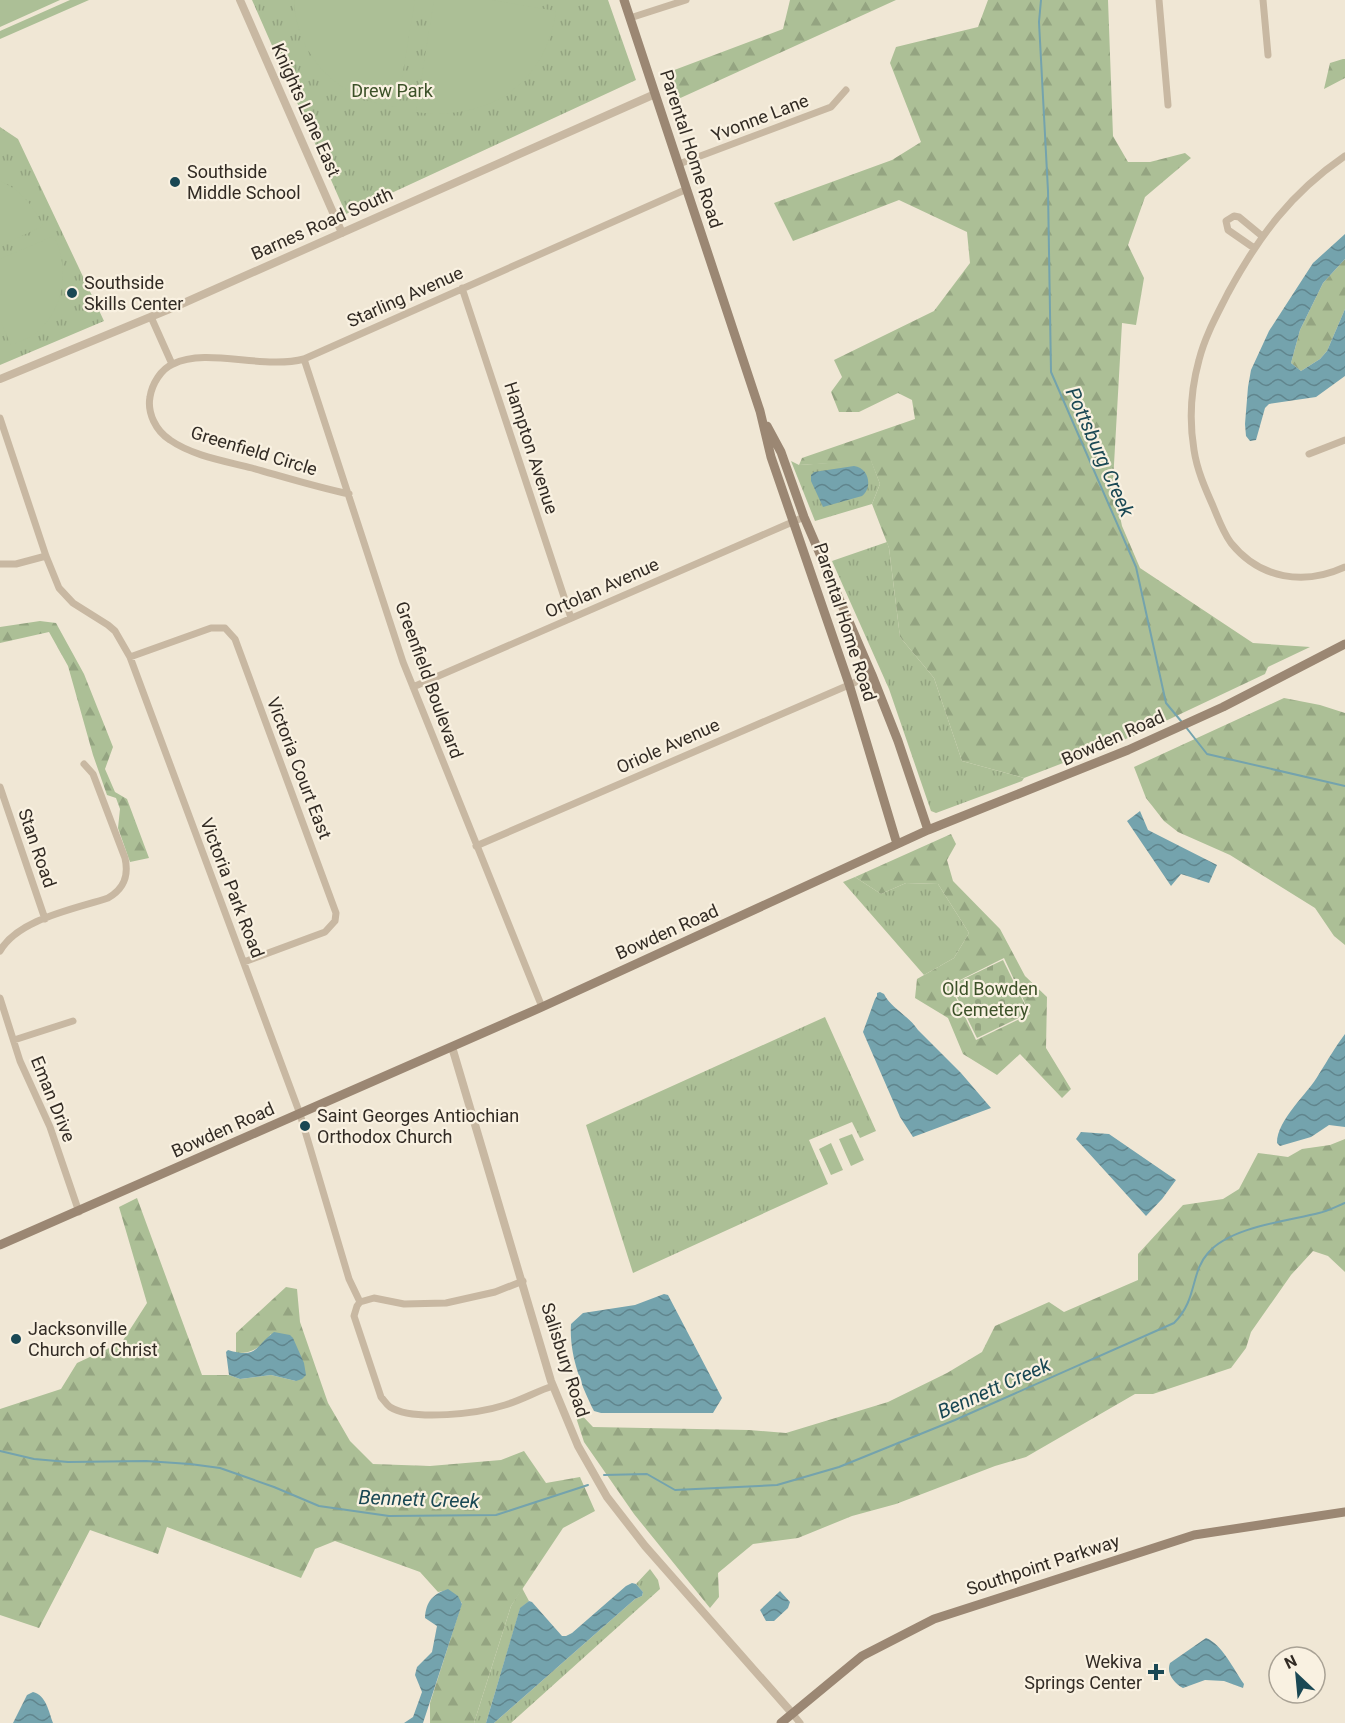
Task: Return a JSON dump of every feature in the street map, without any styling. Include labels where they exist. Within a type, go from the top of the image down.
[{"type":"main road","name":"Parental Home Road","points":[[624,0],[760,411],[771,457],[849,684],[897,844]]},
{"type":"main road","name":"Parental Home Road","points":[[760,411],[781,452],[804,517],[872,675],[898,741],[928,831]]},
{"type":"main road","name":"Bowden Road","points":[[0,1245],[542,1007],[897,844],[1128,750],[1223,707],[1345,644]]},
{"type":"main road","name":"Southpoint Parkway","points":[[781,1723],[862,1656],[934,1618],[1194,1535],[1345,1512]]},
{"type":"street","name":"Knights Lane East","points":[[240,0],[342,233]]},
{"type":"street","points":[[630,18],[686,0]]},
{"type":"street","points":[[1159,0],[1168,105]]},
{"type":"street","points":[[1263,0],[1268,55]]},
{"type":"street","name":"Yvonne Lane","points":[[679,164],[831,107],[846,90]]},
{"type":"street","name":"Barnes Road South","points":[[0,379],[151,317],[655,94]]},
{"type":"street","points":[[1345,156],[1299,192],[1254,249],[1212,325],[1203,346],[1192,396],[1191,423],[1198,468],[1204,487],[1224,531],[1240,552],[1261,569],[1290,578],[1302,579],[1330,574],[1345,567]]},
{"type":"street","name":"Starling Avenue","points":[[172,364],[184,359],[210,358],[284,363],[304,359],[687,189]]},
{"type":"street","points":[[1254,249],[1228,230],[1226,221],[1234,216],[1239,217],[1262,236]]},
{"type":"street","name":"Hampton Avenue","points":[[462,288],[571,618]]},
{"type":"street","points":[[151,317],[172,364]]},
{"type":"street","name":"Greenfield Boulevard","points":[[304,359],[413,687],[542,1007]]},
{"type":"street","name":"Greenfield Circle","points":[[172,364],[166,368],[156,382],[149,400],[149,408],[155,424],[170,440],[202,454],[349,494]]},
{"type":"street","name":"Victoria Park Road","points":[[0,418],[59,588],[65,596],[84,611],[115,631],[130,657],[300,1114],[349,1279],[360,1302],[354,1316],[381,1397],[390,1407],[398,1411],[445,1415],[504,1406],[553,1386]]},
{"type":"street","points":[[1309,454],[1345,440]]},
{"type":"street","name":"Ortolan Avenue","points":[[413,687],[804,517]]},
{"type":"street","points":[[805,554],[818,549]]},
{"type":"street","points":[[0,564],[16,564],[46,555]]},
{"type":"street","name":"Victoria Court East","points":[[130,657],[211,628],[225,628],[235,639],[336,914],[335,921],[325,932],[244,962]]},
{"type":"street","name":"Oriole Avenue","points":[[476,846],[872,675]]},
{"type":"street","points":[[0,951],[12,934],[21,928],[108,898],[122,887],[127,873],[125,858],[93,774],[84,764]]},
{"type":"street","name":"Stan Road","points":[[0,787],[3,808],[45,919]]},
{"type":"street","name":"Eman Drive","points":[[0,998],[25,1072],[47,1119],[79,1212]]},
{"type":"street","points":[[14,1040],[73,1021]]},
{"type":"street","name":"Salisbury Road","points":[[452,1047],[553,1386],[578,1446],[607,1497],[679,1586],[800,1723]]},
{"type":"street","points":[[360,1302],[374,1298],[405,1304],[446,1304],[495,1292],[523,1281]]},
{"type":"green space","points":[[0,0],[60,0],[0,27]]},
{"type":"green space","points":[[70,0],[89,0],[0,39],[0,31]]},
{"type":"green space","name":"Drew Park","points":[[252,0],[608,0],[636,80],[346,214]]},
{"type":"green space","points":[[294,0],[415,0],[397,107],[358,96],[341,86],[326,73],[313,58],[303,40]]},
{"type":"green space","points":[[434,0],[492,0],[556,11],[550,37],[540,59],[526,78],[509,93],[489,104],[467,111],[442,114],[416,112]]},
{"type":"green space","points":[[790,0],[896,0],[676,100],[669,72],[783,29]]},
{"type":"green space","points":[[988,0],[1108,0],[1113,136],[1128,162],[1150,162],[1185,153],[1191,158],[1145,197],[1128,245],[1144,278],[1136,325],[1122,323],[1113,482],[1122,526],[1140,568],[1253,643],[1310,647],[1268,667],[1265,674],[1136,735],[1024,778],[962,761],[934,678],[900,637],[889,548],[872,504],[880,484],[871,461],[799,465],[802,458],[915,419],[912,400],[898,393],[859,412],[839,412],[831,392],[842,377],[834,360],[934,311],[970,263],[967,232],[899,200],[793,241],[774,203],[892,160],[921,142],[890,63],[896,47],[978,27]]},
{"type":"green space","points":[[1345,59],[1345,78],[1324,89],[1330,63]]},
{"type":"green space","points":[[0,127],[18,139],[104,321],[0,365]]},
{"type":"green space","points":[[0,181],[15,189],[26,199],[43,226],[0,246]]},
{"type":"green space","points":[[54,236],[62,262],[63,276],[58,302],[44,325],[31,336],[11,345],[0,320],[0,259]]},
{"type":"green space","points":[[1345,259],[1345,309],[1327,351],[1320,359],[1301,371],[1291,363],[1300,330],[1323,283]]},
{"type":"green space","points":[[871,460],[880,484],[872,504],[815,521],[791,461],[799,465]]},
{"type":"green space","points":[[887,542],[900,637],[934,678],[962,761],[1024,778],[1022,781],[936,813],[931,811],[889,689],[832,561]]},
{"type":"green space","points":[[40,621],[56,623],[84,674],[113,747],[105,769],[115,792],[127,799],[149,858],[130,862],[118,828],[120,809],[116,798],[107,795],[93,755],[68,666],[49,632],[0,643],[0,627]]},
{"type":"green space","points":[[1284,698],[1345,713],[1345,945],[1334,936],[1315,908],[1230,855],[1178,832],[1164,821],[1146,798],[1134,767]]},
{"type":"green space","points":[[951,834],[956,844],[947,860],[953,881],[1000,929],[1025,976],[1047,997],[1046,1048],[1071,1089],[1062,1098],[1020,1054],[997,1075],[963,1054],[948,1018],[915,998],[917,979],[954,958],[969,933],[938,884],[906,883],[881,894],[855,877]],"holes":[[[1004,958],[1030,1014],[976,1040],[950,985]]]},
{"type":"green space","points":[[855,877],[881,894],[906,883],[938,884],[969,933],[954,958],[924,975],[843,882]]},
{"type":"green space","name":"Old Bowden Cemetery","points":[[1003,960],[1029,1013],[977,1038],[951,985]]},
{"type":"green space","points":[[825,1017],[876,1131],[860,1138],[852,1122],[809,1140],[828,1184],[633,1273],[586,1125]]},
{"type":"green space","points":[[852,1134],[864,1160],[851,1166],[839,1139]]},
{"type":"green space","points":[[1345,1139],[1345,1272],[1328,1256],[1313,1251],[1291,1275],[1251,1332],[1246,1348],[1231,1368],[1153,1394],[1135,1394],[1026,1457],[995,1466],[896,1504],[852,1516],[798,1538],[753,1544],[718,1573],[719,1597],[710,1608],[634,1514],[584,1442],[572,1405],[593,1427],[749,1430],[786,1433],[888,1402],[947,1373],[982,1352],[995,1326],[1049,1302],[1064,1312],[1138,1280],[1138,1254],[1183,1205],[1223,1199],[1239,1189],[1258,1153],[1288,1157],[1302,1149],[1330,1145]]},
{"type":"green space","points":[[831,1143],[843,1170],[831,1175],[819,1149]]},
{"type":"green space","points":[[137,1198],[202,1375],[229,1375],[240,1379],[271,1375],[296,1381],[271,1334],[256,1349],[236,1353],[236,1333],[286,1287],[297,1289],[300,1322],[328,1403],[350,1441],[373,1464],[430,1466],[501,1460],[524,1451],[546,1483],[580,1477],[595,1511],[563,1528],[511,1606],[474,1723],[430,1723],[430,1703],[462,1603],[448,1590],[438,1592],[420,1572],[335,1541],[315,1549],[301,1578],[167,1527],[158,1554],[90,1530],[39,1628],[0,1615],[0,1409],[61,1389],[77,1363],[122,1342],[147,1303],[119,1207]]},
{"type":"green space","points":[[650,1569],[658,1580],[660,1589],[511,1723],[494,1723],[635,1599],[642,1596],[643,1592],[636,1584]]},
{"type":"green space","points":[[522,1588],[529,1601],[520,1609],[486,1723],[474,1723],[511,1606]]},
{"type":"water","points":[[1345,234],[1345,259],[1323,283],[1300,330],[1291,363],[1301,371],[1320,359],[1327,351],[1345,309],[1345,376],[1316,397],[1269,404],[1265,408],[1256,440],[1250,441],[1246,436],[1245,424],[1251,370],[1269,331],[1313,263]]},
{"type":"water","points":[[854,466],[863,470],[868,478],[867,488],[862,496],[823,507],[811,481],[811,475],[814,472]]},
{"type":"water","points":[[1140,811],[1148,830],[1217,865],[1209,883],[1181,874],[1171,886],[1127,821]]},
{"type":"water","points":[[880,992],[961,1073],[991,1108],[913,1137],[900,1117],[863,1032],[877,993]]},
{"type":"water","points":[[1345,1034],[1345,1127],[1329,1125],[1311,1137],[1280,1146],[1277,1143],[1278,1134],[1287,1116],[1314,1082]]},
{"type":"water","points":[[1081,1132],[1109,1134],[1176,1180],[1146,1216],[1076,1139]]},
{"type":"water","points":[[664,1294],[668,1295],[722,1398],[713,1413],[601,1413],[594,1411],[577,1369],[572,1347],[571,1324],[583,1313],[635,1305]]},
{"type":"water","points":[[274,1332],[290,1335],[293,1338],[304,1363],[306,1375],[302,1379],[296,1381],[271,1375],[240,1379],[229,1375],[226,1352],[228,1350],[250,1352]]},
{"type":"water","points":[[632,1583],[643,1592],[642,1596],[635,1599],[494,1723],[486,1723],[520,1608],[529,1601],[532,1602],[562,1636],[566,1636]]},
{"type":"water","points":[[448,1589],[458,1596],[462,1604],[423,1723],[404,1723],[413,1717],[422,1692],[415,1675],[417,1667],[432,1652],[437,1626],[425,1618],[427,1607],[434,1596]]},
{"type":"water","points":[[780,1591],[790,1602],[788,1608],[774,1621],[766,1621],[760,1610]]},
{"type":"water","points":[[1206,1638],[1212,1641],[1227,1658],[1244,1684],[1243,1688],[1224,1681],[1205,1680],[1183,1688],[1174,1681],[1169,1670],[1170,1663]]},
{"type":"water","points":[[33,1692],[44,1700],[53,1723],[13,1723],[27,1695]]},
{"type":"waterway","name":"Pottsburg Creek","points":[[1041,0],[1039,22],[1048,191],[1051,372],[1136,567],[1166,703],[1181,721]]},
{"type":"waterway","name":"Pottsburg Creek","points":[[1185,726],[1207,754],[1345,786]]},
{"type":"waterway","name":"Bennett Creek","points":[[604,1475],[647,1474],[675,1490],[777,1485],[839,1467],[955,1420],[1174,1323],[1187,1305],[1202,1261],[1218,1244],[1244,1231],[1322,1212],[1345,1203]]},
{"type":"waterway","name":"Bennett Creek","points":[[0,1451],[34,1459],[68,1462],[146,1461],[220,1468],[319,1506],[389,1516],[496,1515],[588,1485]]},
{"type":"place","name":"Southside Middle School","points":[[175,182]]},
{"type":"place","name":"Southside Skills Center","points":[[72,293]]},
{"type":"place","name":"Saint Georges Antiochian Orthodox Church","points":[[305,1126]]},
{"type":"place","name":"Jacksonville Church of Christ","points":[[16,1339]]},
{"type":"place","name":"Wekiva Springs Center","points":[[1156,1672]]}]
